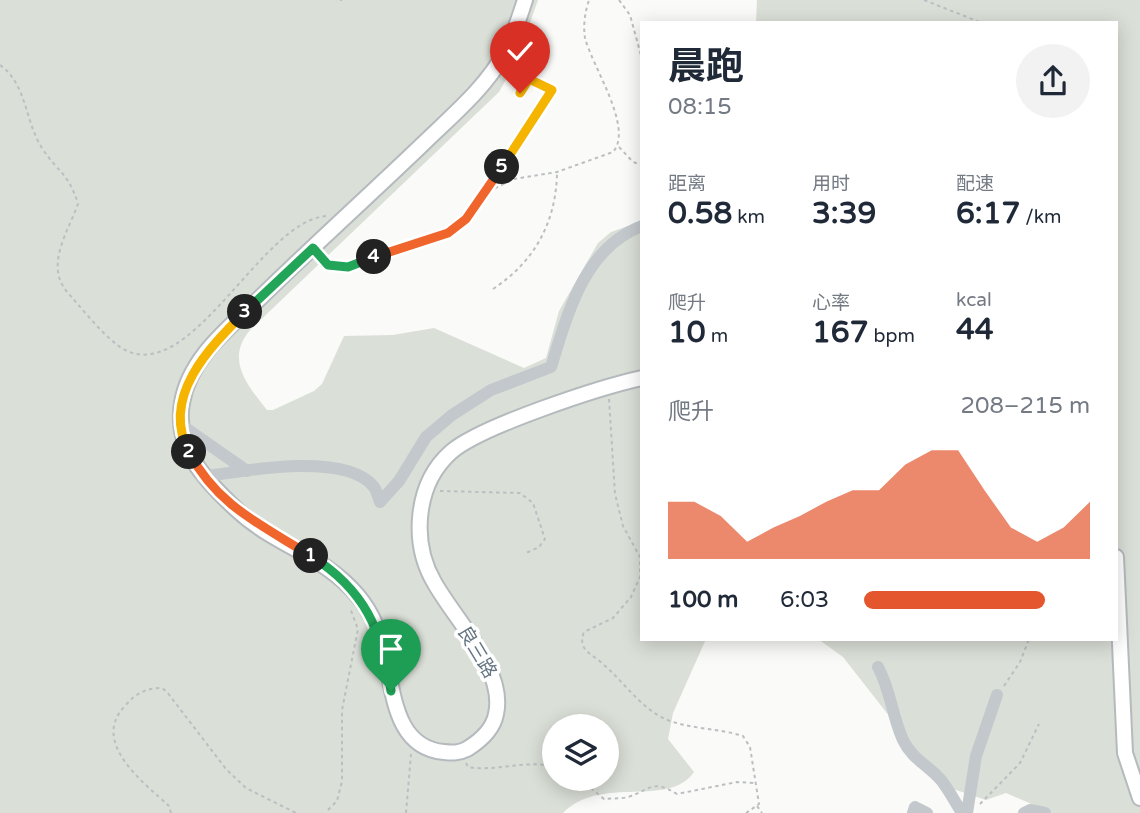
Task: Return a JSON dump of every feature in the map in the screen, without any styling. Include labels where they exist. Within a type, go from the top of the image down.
[{"type":"main road","points":[[461,752],[424,748],[412,739],[399,719],[377,627],[361,600],[322,563],[241,514],[202,477],[185,444],[181,425],[186,386],[201,359],[490,75],[505,52],[525,0]]},
{"type":"main road","name":"良三路","points":[[461,752],[481,740],[494,723],[499,699],[491,671],[432,579],[421,550],[420,518],[425,491],[434,472],[452,451],[482,433],[640,379]]},
{"type":"main road","points":[[1118,601],[1125,753],[1140,798]]},
{"type":"street","points":[[202,477],[247,471],[341,469],[357,474],[373,486],[380,502],[399,481],[426,437],[452,415],[491,390],[551,367],[567,310],[602,251],[619,237],[640,227]]},
{"type":"street","points":[[181,425],[247,471]]},
{"type":"street","points":[[878,667],[891,694],[893,712],[903,740],[913,756],[940,779],[962,813]]},
{"type":"street","points":[[972,810],[976,756],[998,695]]},
{"type":"street","points":[[913,813],[915,807],[927,813]]},
{"type":"street","points":[[1024,813],[1030,810],[1045,813]]},
{"type":"path","points":[[483,194],[514,179],[557,172],[613,152],[618,146],[620,136],[616,115],[585,38],[584,20],[589,0]]},
{"type":"path","points":[[619,0],[630,15],[640,51]]},
{"type":"path","points":[[924,0],[977,21]]},
{"type":"path","points":[[0,65],[11,73],[41,147],[71,183],[78,204],[61,241],[57,260],[62,286],[121,347],[146,354],[163,351],[217,310],[259,261],[301,224],[327,215],[341,224]]},
{"type":"path","points":[[313,248],[328,265],[348,267],[448,233],[466,219],[552,90],[529,79],[520,93]]},
{"type":"path","points":[[618,146],[633,162],[640,164]]},
{"type":"path","points":[[492,289],[510,277],[535,252],[555,207],[557,172]]},
{"type":"path","points":[[608,388],[615,494],[624,526],[640,557],[640,577],[631,597],[613,618],[584,632],[580,640],[584,650],[603,664],[630,694],[664,718],[743,736],[750,747],[759,804],[746,813]]},
{"type":"path","points":[[425,491],[520,494],[533,503],[545,539],[539,547],[526,553]]},
{"type":"path","points":[[328,810],[337,801],[342,781],[342,710],[358,629],[349,605]]},
{"type":"path","points":[[998,695],[1017,668],[1028,641]]},
{"type":"path","points":[[171,813],[169,806],[140,780],[121,756],[114,741],[114,727],[120,711],[135,695],[149,688],[162,688],[167,692],[226,769],[246,788],[296,813]]},
{"type":"path","points":[[972,810],[1020,763],[1039,724]]},
{"type":"path","points":[[406,813],[412,739]]},
{"type":"path","points":[[461,752],[468,767],[488,771],[527,765],[542,766]]},
{"type":"path","points":[[594,791],[604,799],[626,798],[650,786],[663,785],[677,794],[737,782],[756,784]]},
{"type":"path","points":[[756,806],[762,813]]},
{"type":"shaded area","points":[[0,0],[538,0],[516,62],[499,92],[251,329],[243,340],[239,361],[246,381],[267,410],[273,410],[314,391],[322,384],[344,336],[393,335],[434,328],[524,368],[546,358],[559,311],[598,243],[611,232],[640,222],[640,641],[705,641],[673,713],[668,739],[694,772],[683,783],[668,789],[596,795],[563,813],[0,813]]},
{"type":"shaded area","points":[[757,0],[1140,0],[1140,813],[1052,813],[1006,793],[986,800],[944,786],[843,657],[821,641],[1118,641],[1118,21],[756,21]]},
{"type":"route","points":[[391,691],[386,658],[377,627],[361,600],[344,580],[296,546],[241,514],[202,477],[185,444],[181,406],[186,386],[201,359],[222,335],[313,248],[328,265],[348,267],[448,233],[466,219],[552,90],[529,79],[520,93]]}]
